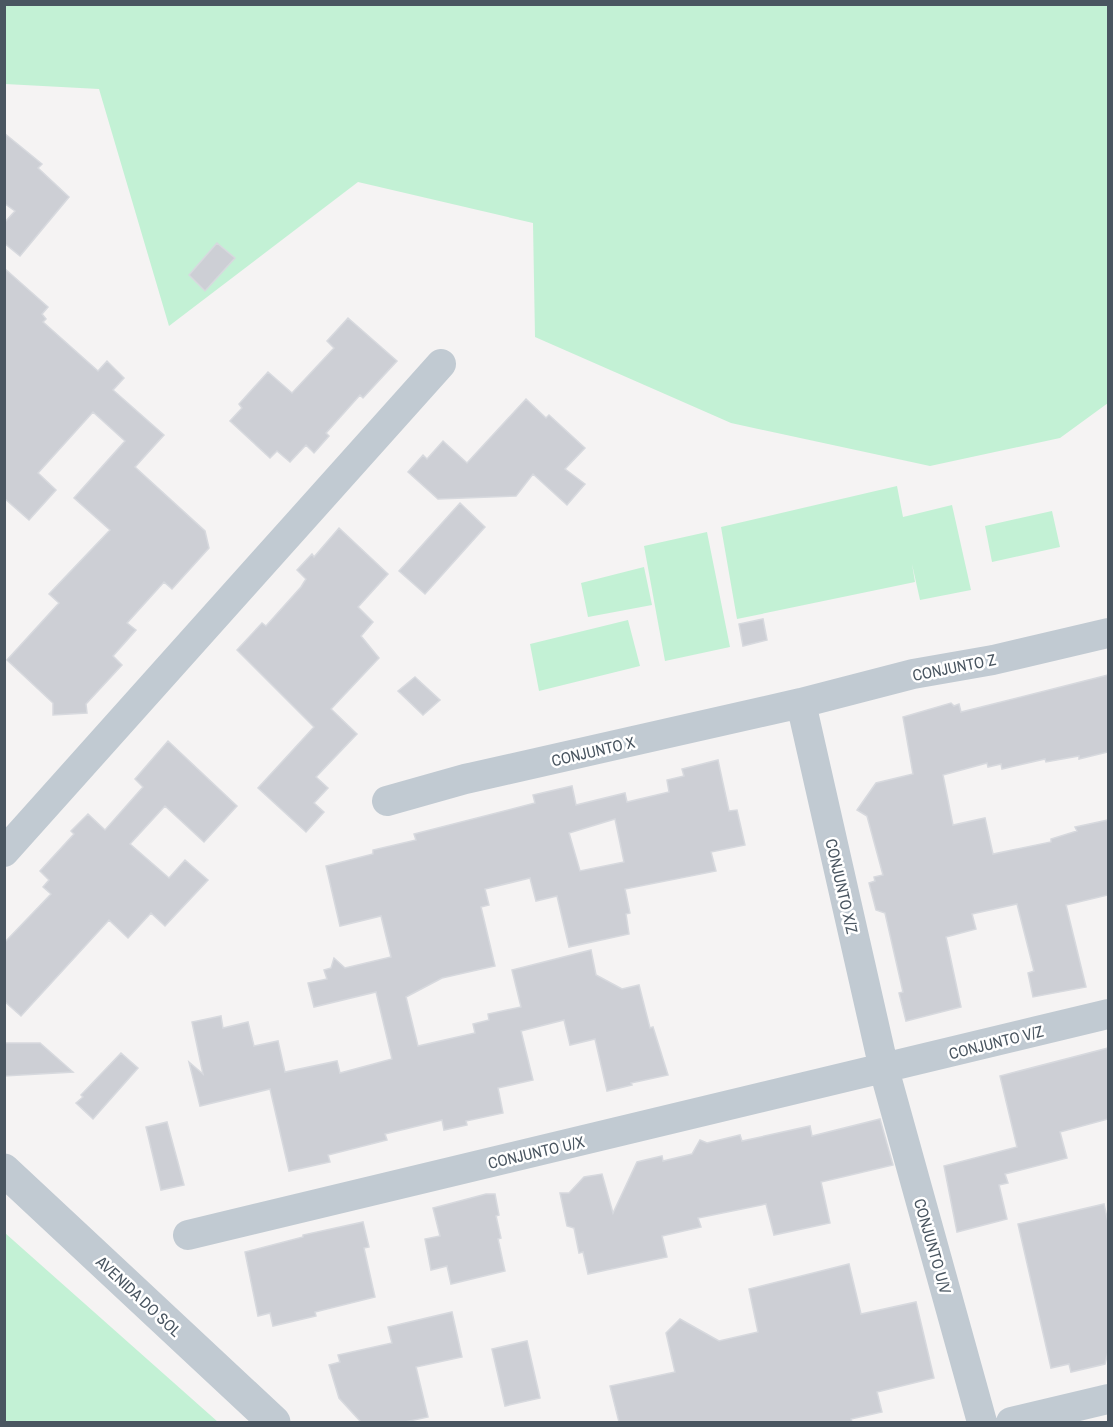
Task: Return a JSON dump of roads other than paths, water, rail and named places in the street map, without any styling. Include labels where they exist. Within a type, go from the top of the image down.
[{"type":"street","points":[[4,852],[441,364]]},
{"type":"street","name":"CONJUNTO Z","points":[[801,703],[913,674],[993,660],[1108,633]]},
{"type":"street","name":"CONJUNTO X","points":[[387,801],[465,779],[801,703]]},
{"type":"street","name":"CONJUNTO X/Z","points":[[801,703],[884,1069]]},
{"type":"street","name":"CONJUNTO V/Z","points":[[884,1069],[1108,1014]]},
{"type":"street","name":"CONJUNTO U/X","points":[[188,1235],[884,1069]]},
{"type":"street","name":"CONJUNTO U/V","points":[[884,1069],[982,1422]]},
{"type":"street","name":"AVENIDA DO SOL","points":[[4,1170],[274,1422]]},
{"type":"street","points":[[1011,1422],[1108,1399]]}]
